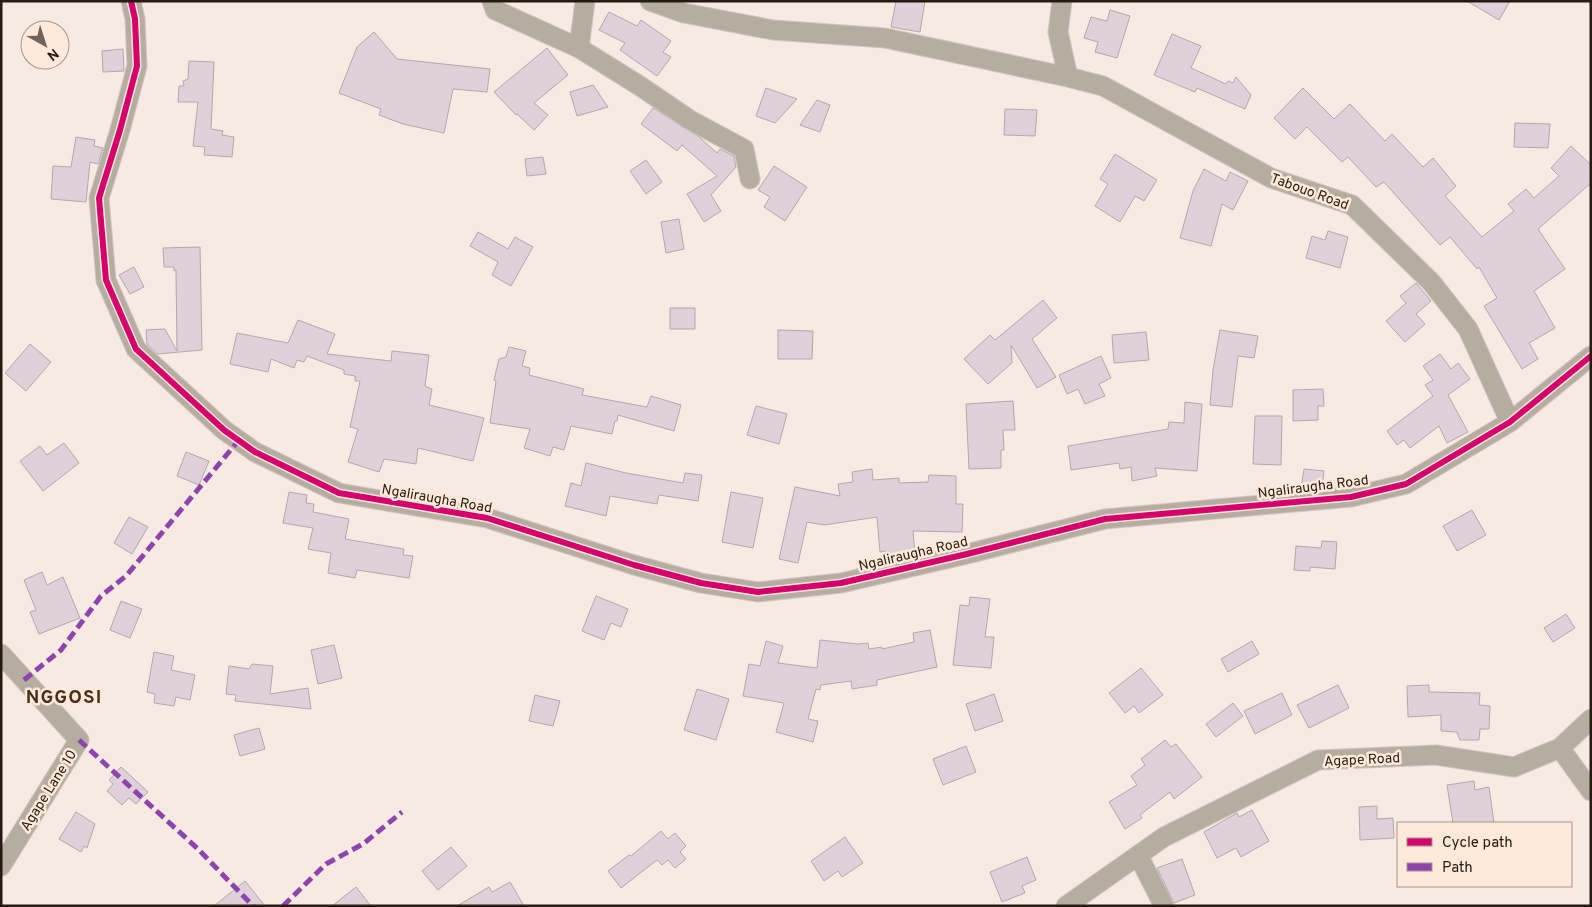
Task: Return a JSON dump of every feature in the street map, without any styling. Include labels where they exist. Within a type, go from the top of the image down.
[{"type":"street","name":"Ngaliraugha Road","points":[[131,1],[135,20],[137,66],[99,198],[106,280],[136,349],[224,430],[255,452],[339,493],[487,518],[634,565],[701,583],[758,592],[841,583],[967,554],[1105,519],[1351,497],[1406,484],[1510,422],[1591,356]]},
{"type":"street","points":[[492,1],[495,10],[579,48],[690,120],[744,149],[750,179]]},
{"type":"street","points":[[579,48],[585,1]]},
{"type":"street","name":"Tabouo Road","points":[[650,1],[684,13],[772,30],[885,38],[1103,86],[1271,178],[1352,205],[1431,282],[1468,329],[1510,422]]},
{"type":"street","points":[[1062,1],[1058,32],[1068,77]]},
{"type":"street","name":"Agape Lane 10","points":[[1,654],[79,740],[1,866]]},
{"type":"street","name":"Agape Road","points":[[1066,906],[1164,837],[1318,760],[1436,755],[1514,767],[1560,748],[1591,719]]},
{"type":"street","points":[[1560,748],[1591,791]]},
{"type":"street","points":[[1138,855],[1164,906]]},
{"type":"building","points":[[896,1],[925,1],[920,32],[891,27]]},
{"type":"building","points":[[1467,1],[1510,1],[1499,20]]},
{"type":"building","points":[[1110,10],[1130,16],[1117,58],[1095,52],[1098,42],[1084,38],[1091,17],[1107,21]]},
{"type":"building","points":[[609,12],[637,26],[641,20],[671,41],[663,52],[671,57],[657,76],[620,50],[625,43],[599,30]]},
{"type":"building","points":[[374,32],[397,59],[490,69],[487,92],[453,89],[444,133],[403,124],[379,115],[381,109],[339,93],[357,47]]},
{"type":"building","points":[[1172,34],[1201,46],[1191,68],[1226,84],[1228,81],[1233,83],[1236,77],[1251,95],[1245,109],[1197,88],[1195,92],[1154,75]]},
{"type":"building","points":[[547,48],[568,75],[534,103],[548,115],[534,130],[516,115],[494,92]]},
{"type":"building","points":[[123,49],[124,71],[103,72],[102,51]]},
{"type":"building","points":[[189,61],[214,62],[211,129],[223,131],[222,135],[234,137],[232,157],[204,155],[205,147],[193,146],[198,102],[178,102],[179,86],[184,86],[183,81],[188,79]]},
{"type":"building","points":[[593,85],[608,107],[577,116],[570,92]]},
{"type":"building","points":[[766,88],[797,99],[775,123],[756,116]]},
{"type":"building","points":[[1303,88],[1334,119],[1350,104],[1385,141],[1392,134],[1423,167],[1433,158],[1456,186],[1445,196],[1482,237],[1514,211],[1508,204],[1526,189],[1534,198],[1559,176],[1551,168],[1571,146],[1591,165],[1591,183],[1538,229],[1565,269],[1534,291],[1555,328],[1529,343],[1538,359],[1522,369],[1484,306],[1497,298],[1479,267],[1477,269],[1450,237],[1440,245],[1384,182],[1376,187],[1348,157],[1342,162],[1307,127],[1295,139],[1274,118]]},
{"type":"building","points":[[817,100],[830,105],[820,132],[800,125]]},
{"type":"building","points":[[653,108],[699,137],[717,153],[720,149],[734,156],[736,167],[711,195],[721,211],[704,222],[687,194],[717,176],[682,145],[677,151],[641,124]]},
{"type":"building","points":[[1005,109],[1037,110],[1035,136],[1004,135]]},
{"type":"building","points":[[1515,123],[1550,124],[1548,148],[1514,147]]},
{"type":"building","points":[[76,137],[95,140],[94,146],[103,148],[98,164],[90,162],[86,202],[51,199],[53,166],[71,167]]},
{"type":"building","points":[[1115,154],[1157,180],[1144,201],[1135,196],[1120,222],[1095,206],[1108,184],[1100,179]]},
{"type":"building","points":[[543,157],[546,174],[527,176],[525,159]]},
{"type":"building","points":[[646,160],[662,182],[646,194],[630,171]]},
{"type":"building","points":[[774,166],[807,187],[785,221],[764,207],[770,197],[758,190]]},
{"type":"building","points":[[1204,169],[1226,181],[1230,172],[1248,181],[1233,210],[1222,204],[1211,246],[1180,238],[1193,191]]},
{"type":"building","points":[[679,219],[684,249],[666,253],[661,222]]},
{"type":"building","points":[[1328,231],[1348,237],[1340,268],[1306,258],[1312,236],[1325,240]]},
{"type":"building","points":[[478,232],[508,249],[515,237],[533,247],[511,286],[492,275],[498,262],[470,246]]},
{"type":"building","points":[[200,247],[202,350],[158,354],[147,344],[146,330],[165,329],[177,351],[176,270],[174,271],[174,267],[164,267],[163,248]]},
{"type":"building","points":[[134,267],[144,287],[130,294],[119,275]]},
{"type":"building","points":[[1416,283],[1431,301],[1416,314],[1425,324],[1405,342],[1386,321],[1406,303],[1400,296]]},
{"type":"building","points":[[1043,300],[1057,318],[1032,339],[1056,377],[1037,388],[1011,345],[1012,363],[988,384],[964,359],[990,335],[995,340]]},
{"type":"building","points":[[670,308],[695,308],[695,329],[670,329]]},
{"type":"building","points":[[298,320],[335,334],[327,354],[391,361],[392,351],[429,355],[425,386],[432,389],[429,405],[484,418],[473,461],[418,448],[416,464],[384,459],[379,472],[348,462],[358,429],[350,427],[360,381],[355,381],[355,376],[344,374],[344,370],[307,356],[304,362],[297,360],[294,368],[271,359],[268,372],[230,364],[237,333],[288,343]]},
{"type":"building","points":[[778,330],[813,331],[812,359],[778,359]]},
{"type":"building","points":[[1220,330],[1258,336],[1254,358],[1238,356],[1232,407],[1210,405],[1213,370]]},
{"type":"building","points":[[1146,332],[1149,360],[1114,363],[1112,335]]},
{"type":"building","points":[[30,344],[51,362],[26,391],[5,373]]},
{"type":"building","points":[[509,347],[526,351],[522,366],[530,368],[529,375],[584,389],[582,395],[647,407],[651,396],[681,405],[674,431],[618,415],[612,434],[571,426],[564,450],[553,447],[550,456],[524,448],[530,429],[490,423],[496,381],[494,380],[499,359],[506,357]]},
{"type":"building","points":[[1440,354],[1451,369],[1458,363],[1470,379],[1448,395],[1468,432],[1447,443],[1439,426],[1410,448],[1404,440],[1397,445],[1387,431],[1433,396],[1425,385],[1433,380],[1423,366]]},
{"type":"building","points":[[1101,356],[1111,378],[1099,384],[1105,396],[1085,404],[1078,389],[1067,394],[1059,375]]},
{"type":"building","points":[[1323,389],[1324,406],[1318,406],[1318,420],[1293,421],[1293,390]]},
{"type":"building","points":[[1013,401],[1015,430],[1003,430],[1004,450],[1001,450],[1001,468],[969,469],[966,404]]},
{"type":"building","points":[[1185,402],[1202,404],[1197,471],[1155,468],[1157,476],[1132,481],[1131,467],[1120,469],[1119,463],[1071,470],[1068,446],[1168,429],[1169,422],[1184,423]]},
{"type":"building","points":[[756,406],[787,414],[779,444],[747,435]]},
{"type":"building","points":[[1255,416],[1282,416],[1281,465],[1253,464]]},
{"type":"building","points":[[64,443],[79,463],[43,491],[20,461],[40,446],[47,455]]},
{"type":"building","points":[[186,452],[209,461],[199,485],[177,476]]},
{"type":"building","points":[[586,463],[626,473],[683,483],[685,473],[702,475],[698,501],[659,495],[657,504],[610,496],[606,516],[565,506],[571,483],[581,486]]},
{"type":"building","points":[[872,469],[873,480],[899,478],[899,483],[928,482],[929,475],[956,476],[956,504],[963,504],[962,532],[913,531],[915,554],[885,558],[885,551],[880,552],[877,517],[824,525],[807,522],[798,563],[779,559],[795,487],[840,496],[838,484],[853,482],[852,472]]},
{"type":"building","points":[[1304,469],[1324,471],[1322,488],[1301,488]]},
{"type":"building","points":[[289,492],[307,495],[306,503],[314,504],[313,512],[349,519],[345,539],[404,549],[403,555],[413,556],[409,578],[357,570],[355,578],[328,573],[331,553],[308,549],[313,528],[283,523]]},
{"type":"building","points":[[731,492],[763,498],[753,548],[722,542]]},
{"type":"building","points":[[1472,510],[1486,535],[1457,551],[1443,526]]},
{"type":"building","points":[[129,517],[148,527],[132,554],[114,543]]},
{"type":"building","points":[[1322,541],[1337,542],[1335,569],[1310,567],[1310,571],[1294,570],[1296,546],[1321,548]]},
{"type":"building","points":[[42,572],[47,585],[63,577],[80,618],[39,634],[30,612],[36,610],[24,580]]},
{"type":"building","points":[[596,596],[628,609],[621,627],[611,623],[604,640],[582,631]]},
{"type":"building","points":[[970,597],[990,599],[985,637],[994,637],[991,668],[953,665],[960,605],[969,606]]},
{"type":"building","points":[[121,601],[142,609],[130,638],[110,630]]},
{"type":"building","points":[[1566,614],[1575,628],[1553,642],[1544,628]]},
{"type":"building","points":[[930,630],[937,667],[877,680],[877,685],[852,689],[851,681],[821,685],[820,690],[816,689],[808,719],[818,721],[813,742],[776,732],[784,703],[743,696],[749,664],[760,666],[766,641],[783,646],[778,663],[817,668],[820,640],[858,644],[868,643],[869,649],[882,647],[882,649],[914,642],[913,633]]},
{"type":"building","points":[[1252,641],[1259,654],[1228,672],[1221,659]]},
{"type":"building","points":[[334,645],[342,678],[318,684],[311,650]]},
{"type":"building","points":[[154,652],[174,656],[171,670],[195,675],[190,700],[176,697],[174,706],[154,703],[155,694],[147,692]]},
{"type":"building","points":[[252,664],[273,666],[270,694],[308,688],[311,709],[235,701],[236,695],[226,694],[229,666],[249,669]]},
{"type":"building","points":[[1141,668],[1163,695],[1139,713],[1134,706],[1125,713],[1109,693]]},
{"type":"building","points":[[1338,685],[1349,708],[1309,728],[1297,705]]},
{"type":"building","points":[[1429,685],[1429,692],[1480,693],[1479,705],[1490,706],[1489,729],[1480,729],[1479,740],[1460,740],[1457,732],[1441,731],[1441,715],[1408,717],[1407,686]]},
{"type":"building","points":[[697,689],[729,699],[716,740],[684,730]]},
{"type":"building","points":[[1282,693],[1292,715],[1255,734],[1244,711]]},
{"type":"building","points":[[994,694],[1003,721],[975,731],[966,704]]},
{"type":"building","points":[[535,695],[560,701],[553,726],[529,721]]},
{"type":"building","points":[[1233,703],[1243,716],[1216,737],[1206,724]]},
{"type":"building","points":[[259,728],[265,749],[240,756],[234,735]]},
{"type":"building","points":[[1165,740],[1171,747],[1176,744],[1202,777],[1174,799],[1170,792],[1140,815],[1142,818],[1125,829],[1109,802],[1137,785],[1131,776],[1145,765],[1141,759]]},
{"type":"building","points":[[966,746],[976,772],[943,785],[933,759]]},
{"type":"building","points":[[121,767],[148,792],[136,804],[129,798],[122,805],[107,791],[113,784],[109,780]]},
{"type":"building","points":[[1474,781],[1475,790],[1489,787],[1494,822],[1453,822],[1447,785]]},
{"type":"building","points":[[1377,806],[1377,819],[1393,818],[1394,838],[1360,840],[1359,807]]},
{"type":"building","points":[[1252,810],[1269,841],[1241,857],[1236,848],[1217,858],[1204,832],[1237,813],[1239,817]]},
{"type":"building","points":[[76,812],[95,824],[87,848],[84,846],[81,852],[59,839]]},
{"type":"building","points":[[661,831],[668,839],[675,833],[686,846],[680,852],[686,859],[675,868],[668,860],[662,865],[657,860],[621,888],[608,871],[629,855],[631,856]]},
{"type":"building","points":[[845,837],[863,863],[842,877],[838,871],[824,881],[811,861]]},
{"type":"building","points":[[451,847],[467,866],[438,890],[422,871]]},
{"type":"building","points":[[1027,857],[1036,880],[1022,886],[1025,893],[1002,902],[990,872]]},
{"type":"building","points":[[1182,859],[1195,895],[1174,903],[1157,868]]},
{"type":"building","points":[[245,881],[265,906],[214,906]]},
{"type":"building","points":[[510,882],[524,906],[457,906],[489,887],[492,892]]},
{"type":"building","points":[[356,887],[371,906],[332,906]]},
{"type":"marked path","points":[[24,680],[61,650],[101,596],[126,576],[239,440]]},
{"type":"marked path","points":[[79,740],[198,849],[253,906]]},
{"type":"marked path","points":[[283,906],[326,864],[363,844],[402,812]]},
{"type":"cycle path","points":[[131,1],[135,19],[137,66],[99,198],[106,280],[136,349],[224,430],[255,452],[339,493],[487,518],[634,565],[701,583],[758,592],[841,583],[967,554],[1105,519],[1351,497],[1406,484],[1510,422],[1591,356]]},
{"type":"district","name":"NGGOSI","points":[[64,696]]}]
